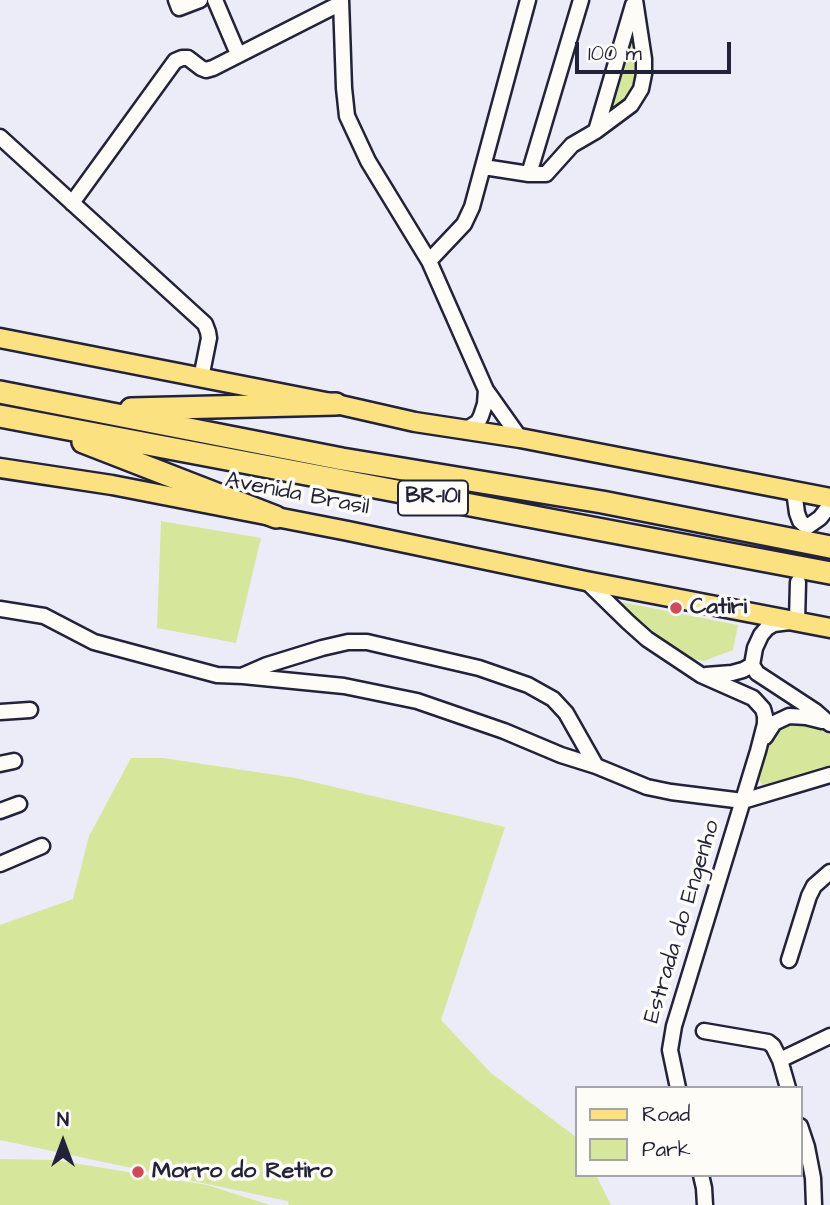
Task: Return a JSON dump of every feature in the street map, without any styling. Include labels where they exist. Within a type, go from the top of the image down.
[{"type":"highway","name":"Avenida Brasil","points":[[0,392],[342,459],[602,502],[830,547]]},
{"type":"highway","points":[[90,410],[336,404]]},
{"type":"highway","name":"Avenida Brasil","points":[[0,416],[830,573]]},
{"type":"highway","points":[[36,423],[276,517]]},
{"type":"main road","points":[[0,338],[415,422],[520,438],[830,498]]},
{"type":"main road","name":"Avenida Brasil","points":[[0,468],[111,485],[830,628]]},
{"type":"street","points":[[176,0],[179,8],[200,0]]},
{"type":"street","points":[[215,0],[238,54]]},
{"type":"street","points":[[429,261],[464,225],[472,207],[528,0]]},
{"type":"street","points":[[529,174],[581,0]]},
{"type":"street","points":[[484,167],[546,174],[572,145],[631,105],[641,89],[644,74],[635,0]]},
{"type":"street","points":[[596,131],[635,0]]},
{"type":"street","points":[[72,203],[175,61],[188,58],[206,70],[214,68],[341,1],[347,116],[368,161],[429,261],[486,390],[520,438]]},
{"type":"street","points":[[0,137],[205,324],[209,338],[201,378]]},
{"type":"street","points":[[467,429],[478,422],[481,416],[486,390]]},
{"type":"street","points":[[794,491],[797,513],[807,530],[830,505]]},
{"type":"street","points":[[586,581],[647,639],[701,675],[753,698],[763,709],[765,724],[758,751]]},
{"type":"street","points":[[798,582],[797,621],[774,624],[767,628],[755,648],[752,665],[757,674],[815,711],[830,724]]},
{"type":"street","points":[[0,609],[44,616],[94,642],[216,675],[344,686],[417,701],[504,731],[647,787],[671,792],[743,802],[830,775]]},
{"type":"street","points":[[243,676],[267,665],[348,642],[367,642],[479,668],[528,685],[553,699],[566,713],[596,766]]},
{"type":"street","points":[[701,675],[732,673],[752,665]]},
{"type":"street","points":[[0,712],[30,710]]},
{"type":"street","points":[[758,751],[768,729],[781,719],[799,716],[830,724]]},
{"type":"street","name":"Estrada do Engenho","points":[[678,1086],[670,1050],[674,1026],[758,751]]},
{"type":"street","points":[[752,771],[755,785],[772,792]]},
{"type":"street","points":[[0,811],[19,804]]},
{"type":"street","points":[[0,863],[42,846]]},
{"type":"street","points":[[789,960],[809,896],[814,886],[830,872]]},
{"type":"street","points":[[704,1031],[768,1042],[780,1060],[787,1086]]},
{"type":"street","points":[[780,1060],[830,1036]]},
{"type":"street","points":[[802,1132],[813,1178],[814,1205]]},
{"type":"street","points":[[701,1177],[705,1205]]},
{"type":"green space","points":[[635,0],[641,89],[596,131]]},
{"type":"green space","points":[[161,521],[261,538],[236,643],[157,628]]},
{"type":"green space","points":[[616,601],[738,625],[733,650],[704,661],[685,657]]},
{"type":"green space","points":[[805,721],[830,735],[830,766],[828,769],[769,787],[763,785],[757,778],[770,734],[777,725]]},
{"type":"green space","points":[[131,758],[163,758],[296,778],[505,827],[441,1020],[491,1073],[574,1135],[574,1177],[597,1177],[611,1205],[289,1205],[287,1201],[0,1140],[0,925],[73,899],[89,836]]},
{"type":"green space","points":[[0,1159],[55,1160],[207,1185],[270,1205],[0,1205]]},
{"type":"place","name":"Catiri","points":[[676,608]]},
{"type":"place","name":"Morro do Retiro","points":[[138,1172]]}]
